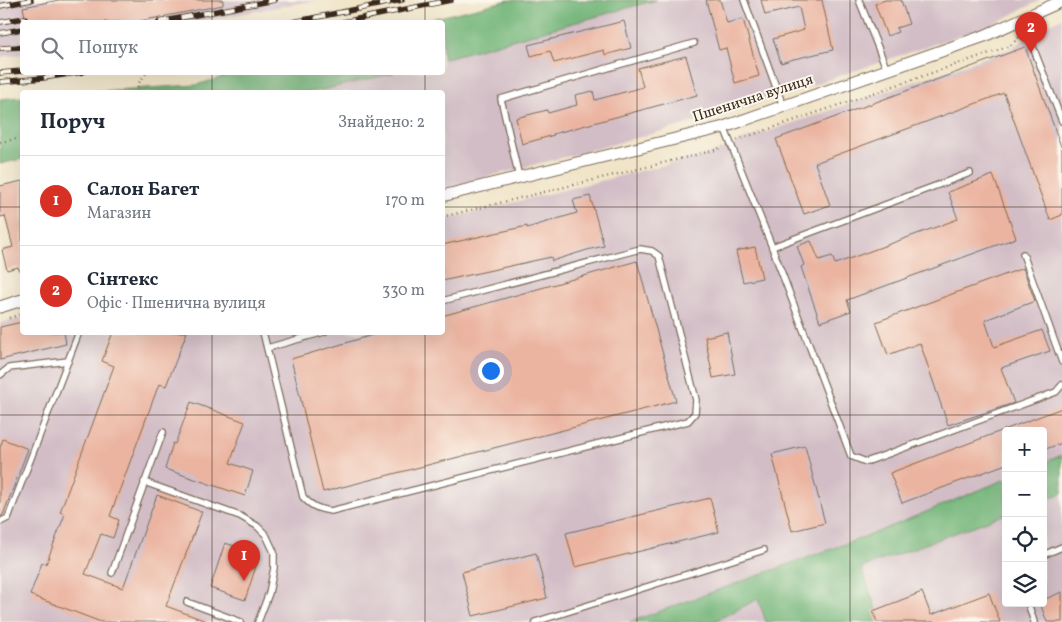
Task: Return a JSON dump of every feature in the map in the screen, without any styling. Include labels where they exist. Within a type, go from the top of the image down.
[{"type":"street","name":"Пшенична вулиця","points":[[445,195],[724,127],[984,36],[1062,1]]},
{"type":"street","points":[[0,307],[20,301]]},
{"type":"lane","points":[[744,0],[783,106]]},
{"type":"lane","points":[[859,0],[887,70]]},
{"type":"lane","points":[[1022,19],[1062,121]]},
{"type":"lane","points":[[519,177],[500,99],[694,43]]},
{"type":"lane","points":[[724,127],[772,247],[851,456],[866,462],[1056,392],[1062,385]]},
{"type":"lane","points":[[772,247],[970,174]]},
{"type":"lane","points":[[264,335],[303,497],[309,504],[319,510],[331,511],[688,421],[695,413],[696,400],[659,256],[652,251],[640,249],[445,300]]},
{"type":"lane","points":[[1023,254],[1062,362]]},
{"type":"lane","points":[[0,522],[8,518],[78,335]]},
{"type":"lane","points":[[267,348],[313,335]]},
{"type":"lane","points":[[0,375],[8,368],[68,361]]},
{"type":"lane","points":[[112,574],[163,432]]},
{"type":"lane","points":[[144,482],[240,516],[257,526],[266,535],[274,552],[274,568],[269,593],[258,622]]},
{"type":"lane","points":[[1047,554],[1062,548]]},
{"type":"lane","points":[[535,622],[764,550]]},
{"type":"lane","points":[[187,602],[241,622]]},
{"type":"lane","points":[[1029,607],[1034,622]]},
{"type":"path","points":[[137,90],[138,84],[145,75]]},
{"type":"path","points":[[0,142],[20,138]]},
{"type":"shaded area","points":[[0,0],[316,0],[207,20],[20,20],[20,54],[0,57]]},
{"type":"shaded area","points":[[551,0],[1041,0],[991,25],[729,113],[445,187],[445,90],[212,90],[274,75],[445,75],[445,31]]},
{"type":"shaded area","points":[[1062,18],[1062,622],[0,622],[0,323],[20,318],[20,335],[445,335],[445,220],[717,152],[740,141],[1011,49],[1040,28]]},
{"type":"green space","points":[[509,0],[656,0],[445,58],[445,20],[427,20]]},
{"type":"green space","points":[[230,75],[386,75],[322,90],[115,90],[196,85]]},
{"type":"green space","points":[[20,97],[20,159],[0,164],[0,99]]},
{"type":"green space","points":[[1062,455],[1062,493],[1047,499],[1047,472],[1047,461]]},
{"type":"green space","points":[[1002,481],[1002,515],[861,568],[881,622],[766,622],[758,599],[713,622],[630,622],[875,533]]},
{"type":"building","points":[[59,0],[223,0],[223,5],[145,20],[26,20],[23,7]]},
{"type":"building","points":[[706,0],[720,0],[727,23],[743,19],[759,76],[735,83],[726,48],[719,50]]},
{"type":"building","points":[[761,0],[822,0],[833,50],[781,63],[773,39],[804,30],[799,7],[765,15]]},
{"type":"building","points":[[885,0],[901,0],[909,24],[896,28],[898,32],[887,36],[875,4]]},
{"type":"building","points":[[624,21],[631,48],[605,55],[604,50],[554,63],[550,51],[531,56],[528,45]]},
{"type":"building","points":[[1025,47],[1062,149],[1062,215],[1050,220],[1004,93],[815,163],[830,205],[804,214],[776,139]]},
{"type":"building","points":[[686,56],[697,95],[522,144],[516,118],[547,110],[548,113],[577,105],[575,95],[593,91],[595,100],[643,87],[638,68]]},
{"type":"building","points":[[993,175],[1016,238],[847,300],[851,311],[820,322],[801,267],[804,265],[797,246],[811,241],[819,260],[832,256],[835,264],[958,219],[948,192]]},
{"type":"building","points":[[20,181],[20,270],[18,267],[7,270],[2,250],[13,247],[5,216],[0,217],[0,186]]},
{"type":"building","points":[[590,196],[604,246],[552,261],[551,257],[445,280],[445,244],[527,226],[527,228],[577,213],[573,200]]},
{"type":"building","points":[[755,247],[762,278],[743,282],[736,251]]},
{"type":"building","points":[[637,261],[676,401],[323,492],[291,359],[373,335],[445,335],[445,315]]},
{"type":"building","points":[[1023,268],[1035,301],[985,320],[994,347],[1042,330],[1050,351],[1001,368],[1014,403],[948,425],[920,343],[888,355],[876,322]]},
{"type":"building","points":[[20,322],[20,335],[64,335],[66,344],[0,360],[0,327]]},
{"type":"building","points":[[727,332],[735,374],[713,378],[705,337]]},
{"type":"building","points":[[112,335],[186,335],[166,386],[159,384],[110,516],[119,520],[113,538],[101,534],[85,574],[123,588],[157,495],[202,512],[166,606],[205,622],[101,622],[30,595],[42,563],[46,564],[65,514],[60,512],[114,366],[102,361]]},
{"type":"building","points":[[191,402],[245,422],[230,463],[253,471],[245,496],[165,469],[173,443],[175,444]]},
{"type":"building","points":[[1062,408],[1062,443],[1047,449],[1047,427],[1012,427]]},
{"type":"building","points":[[1002,431],[1002,466],[902,503],[890,473]]},
{"type":"building","points":[[3,439],[28,449],[3,515],[0,517],[0,448]]},
{"type":"building","points":[[805,446],[825,523],[792,531],[772,454]]},
{"type":"building","points":[[710,498],[719,532],[575,567],[566,533]]},
{"type":"building","points":[[225,543],[260,554],[245,600],[210,588]]},
{"type":"building","points":[[536,553],[547,598],[473,616],[462,572]]},
{"type":"building","points":[[922,592],[931,615],[989,593],[1000,622],[877,622],[873,611]]},
{"type":"building","points":[[1062,592],[1062,622],[1047,622],[1041,607],[1047,607],[1047,598]]},
{"type":"railway","points":[[0,6],[31,0]]},
{"type":"railway","points":[[170,20],[275,0]]},
{"type":"railway","points":[[303,20],[402,0]]},
{"type":"railway","points":[[353,20],[451,0]]},
{"type":"railway","points":[[0,22],[25,18]]},
{"type":"railway","points":[[0,33],[20,29]]},
{"type":"railway","points":[[0,48],[20,47]]},
{"type":"railway","points":[[0,73],[20,71]]},
{"type":"railway","points":[[0,82],[63,75]]},
{"type":"place","name":"Сінтекс","points":[[1031,53]]},
{"type":"place","name":"Салон Багет","points":[[244,581]]}]
